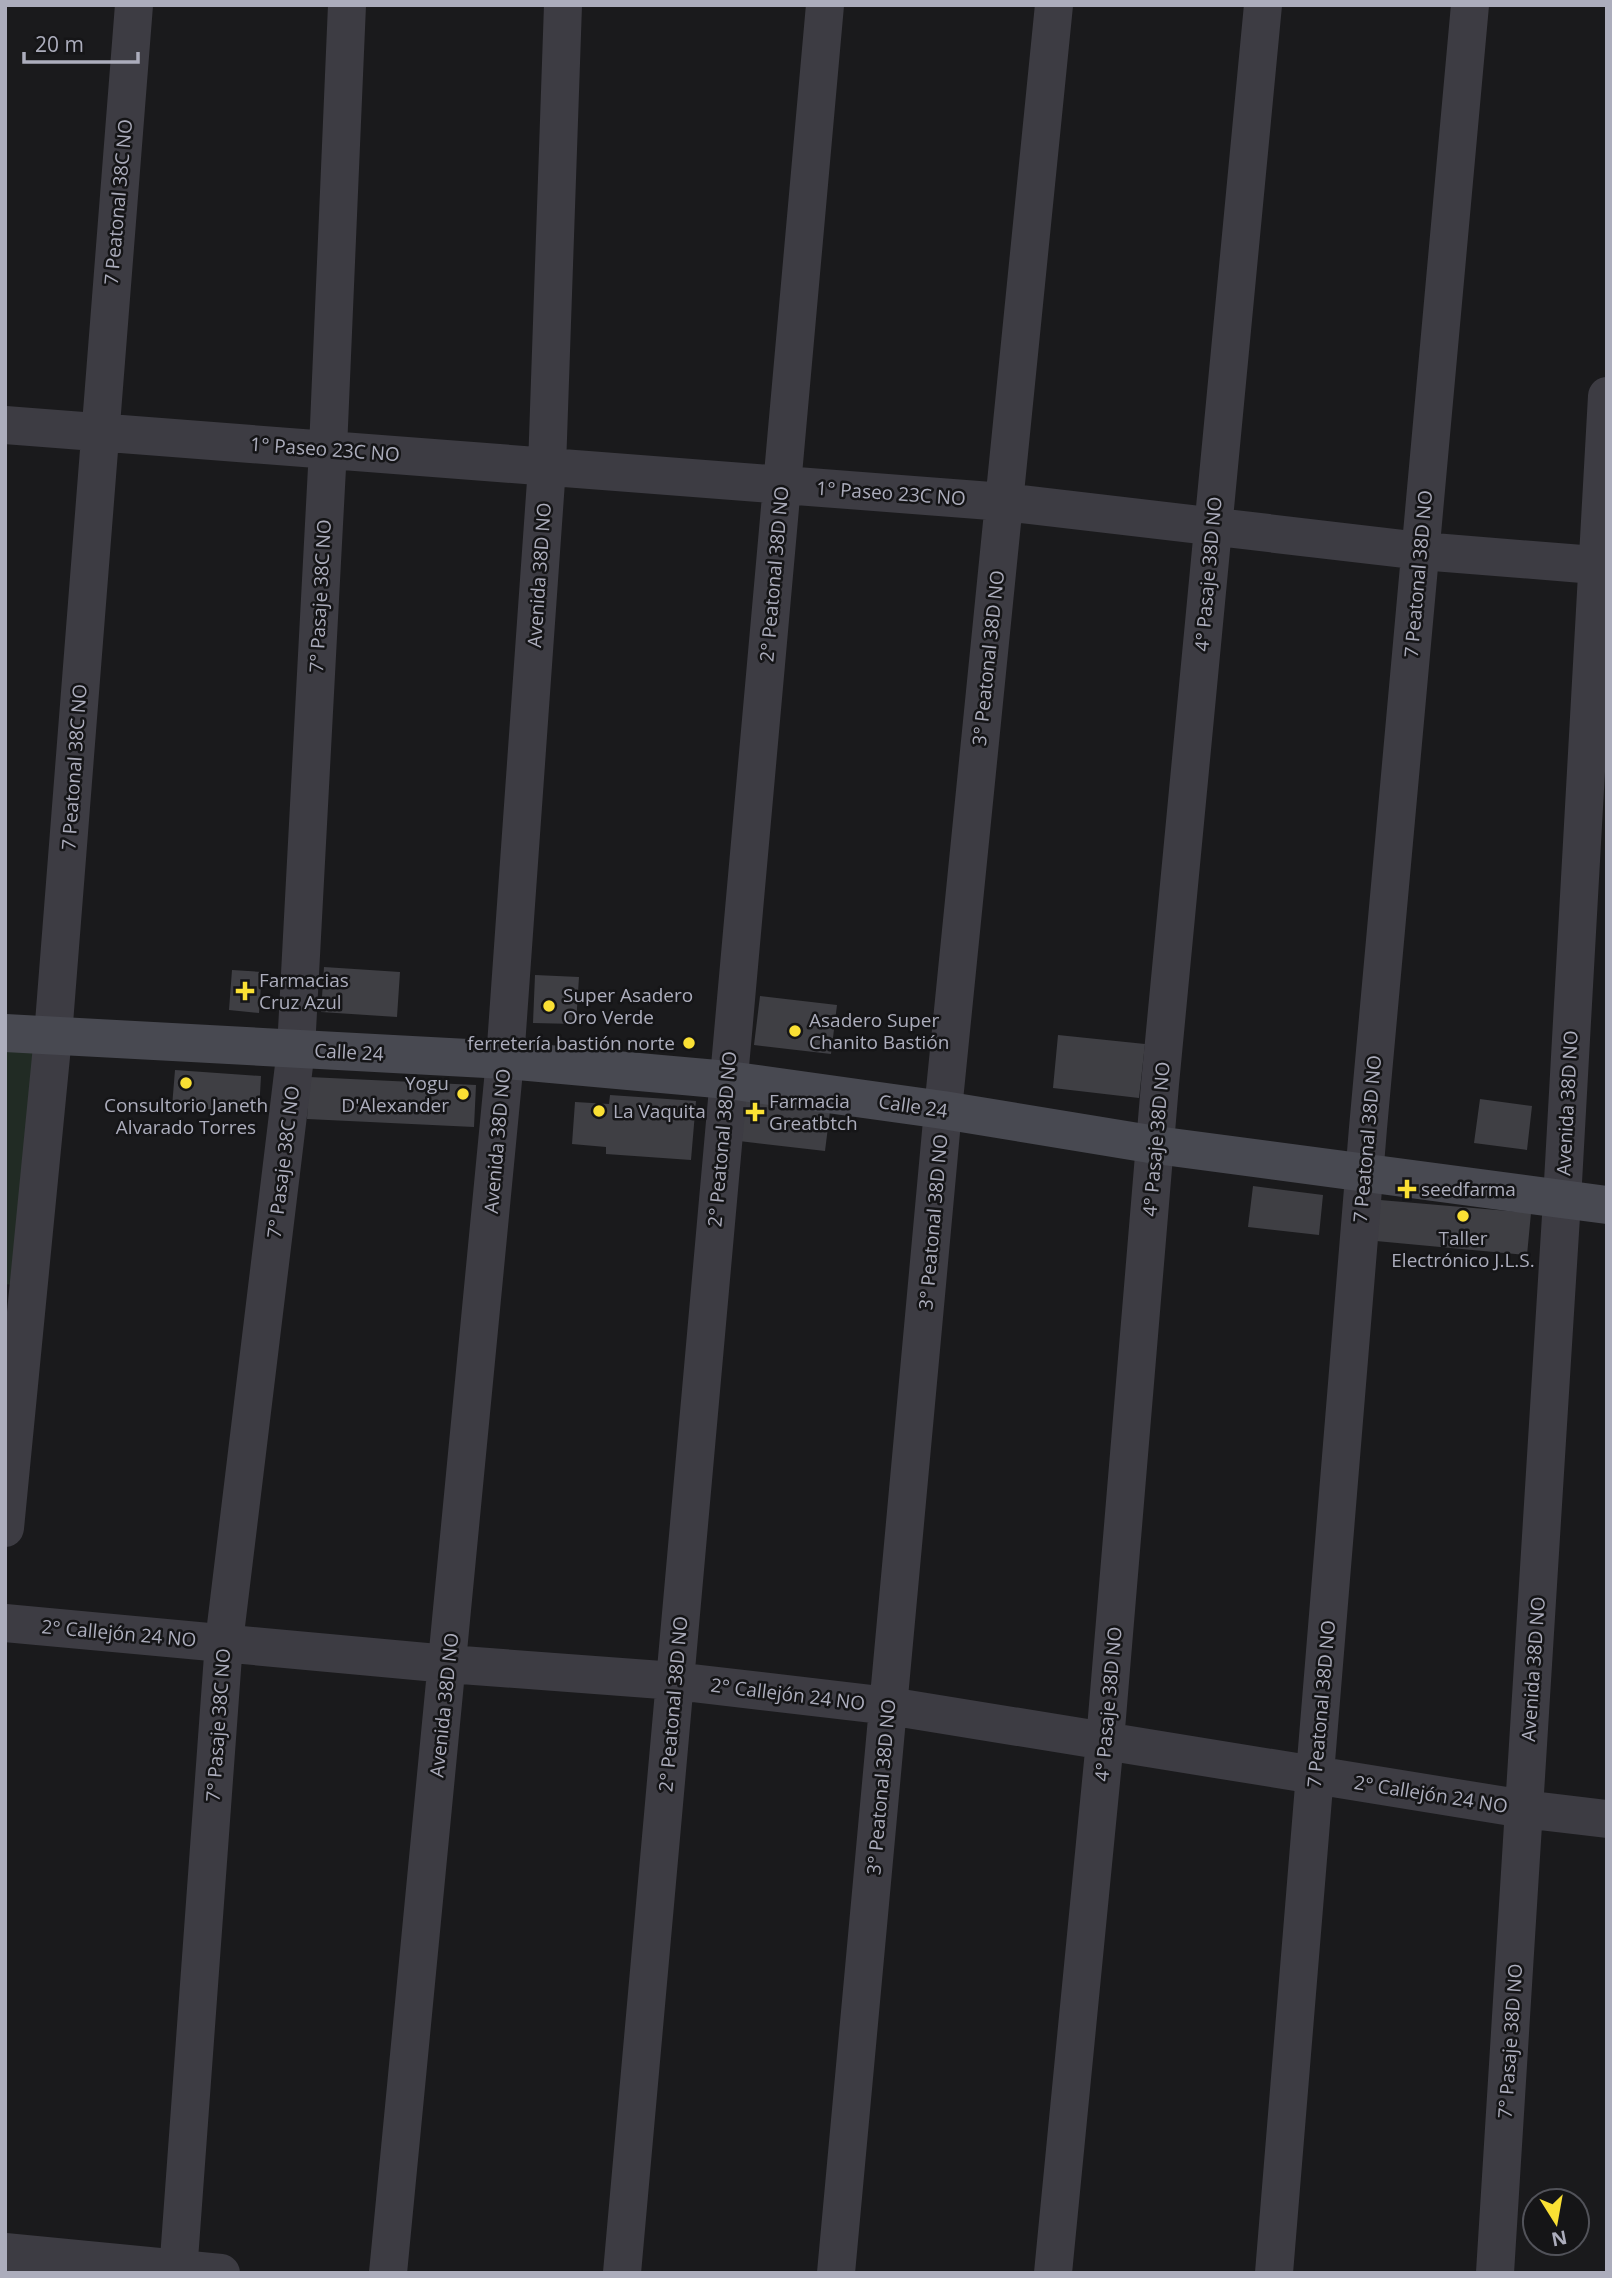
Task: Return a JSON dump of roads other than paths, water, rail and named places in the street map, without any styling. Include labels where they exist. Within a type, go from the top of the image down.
[{"type":"street","name":"7 Peatonal 38C NO","points":[[5,1528],[16,1299],[53,1036],[134,5]]},
{"type":"street","name":"7° Pasaje 38C NO","points":[[178,2271],[224,1642],[296,1049],[328,449],[347,5]]},
{"type":"street","name":"Avenida 38D NO","points":[[388,2273],[505,1060],[547,467],[563,5]]},
{"type":"street","name":"2° Peatonal 38D NO","points":[[622,2273],[825,5]]},
{"type":"street","name":"3° Peatonal 38D NO","points":[[836,2273],[943,1110],[1054,5]]},
{"type":"street","name":"4° Pasaje 38D NO","points":[[1052,2273],[1105,1741],[1156,1145],[1263,5]]},
{"type":"street","name":"7 Peatonal 38D NO","points":[[1274,2273],[1364,1174],[1471,5]]},
{"type":"street","name":"Avenida 38D NO","points":[[1524,1809],[1602,566],[1607,396]]},
{"type":"street","name":"1° Paseo 23C NO","points":[[5,425],[1004,502],[1421,551],[1602,566]]},
{"type":"street","name":"Calle 24","points":[[5,1033],[505,1060],[728,1080],[943,1110],[1156,1145],[1607,1205]]},
{"type":"street","name":"2° Callejón 24 NO","points":[[5,1623],[447,1664],[675,1681],[889,1706],[1524,1809],[1607,1819]]},
{"type":"street","name":"7° Pasaje 38D NO","points":[[1495,2273],[1524,1809]]},
{"type":"street","points":[[5,2252],[220,2273]]},
{"type":"place","name":"Farmacias Cruz Azul","points":[[245,991]]},
{"type":"place","name":"Super Asadero Oro Verde","points":[[549,1006]]},
{"type":"place","name":"Asadero Super Chanito Bastión","points":[[795,1031]]},
{"type":"place","name":"ferretería bastión norte","points":[[689,1043]]},
{"type":"place","name":"Consultorio Janeth Alvarado Torres","points":[[186,1083]]},
{"type":"place","name":"Yogu D'Alexander","points":[[463,1094]]},
{"type":"place","name":"La Vaquita","points":[[599,1111]]},
{"type":"place","name":"Farmacia Greatbtch","points":[[755,1112]]},
{"type":"place","name":"seedfarma","points":[[1407,1189]]},
{"type":"place","name":"Taller Electrónico J.L.S.","points":[[1463,1216]]}]
